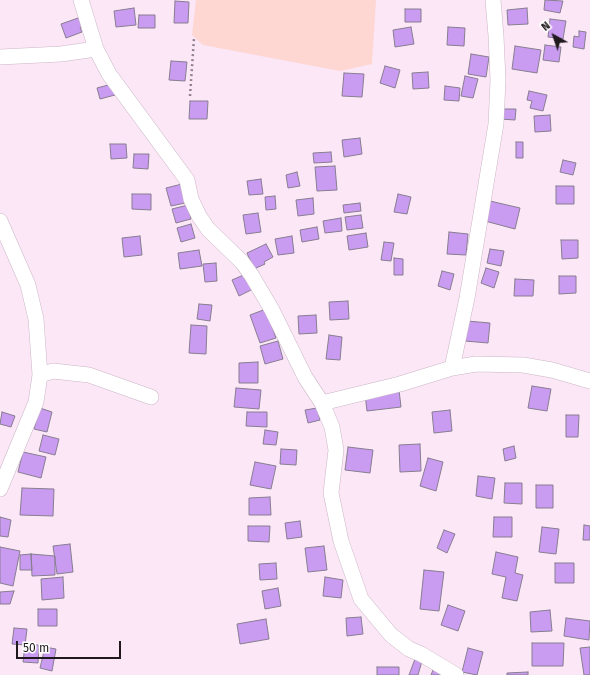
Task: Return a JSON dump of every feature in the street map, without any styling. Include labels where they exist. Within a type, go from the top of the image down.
[{"type":"street","points":[[81,0],[96,49],[109,74],[187,180],[191,199],[199,216],[208,229],[242,262],[252,276],[272,310],[305,377],[322,403],[332,427],[336,450],[331,493],[341,541],[361,599],[391,635],[409,649],[421,654],[456,675]]},
{"type":"street","points":[[452,368],[469,290],[496,124],[498,80],[496,36],[492,0]]},
{"type":"street","points":[[0,57],[61,54],[96,49]]},
{"type":"street","points":[[0,221],[28,285],[36,319],[40,375],[36,402],[0,489]]},
{"type":"street","points":[[322,403],[400,384],[452,368],[476,364],[523,365],[552,370],[590,381]]},
{"type":"street","points":[[40,375],[53,371],[89,375],[151,398]]},
{"type":"path","points":[[190,96],[194,38]]},
{"type":"shaded area","points":[[196,0],[376,0],[372,64],[340,71],[203,45],[192,35]]},
{"type":"building","points":[[545,0],[563,1],[560,13],[544,10]]},
{"type":"building","points":[[175,1],[189,2],[188,23],[174,23]]},
{"type":"building","points":[[134,8],[136,25],[116,27],[114,11]]},
{"type":"building","points":[[527,8],[528,24],[508,25],[507,10]]},
{"type":"building","points":[[405,9],[421,9],[421,22],[405,22]]},
{"type":"building","points":[[139,15],[155,15],[155,28],[138,28]]},
{"type":"building","points":[[81,17],[84,26],[80,28],[82,32],[66,38],[61,24]]},
{"type":"building","points":[[550,19],[566,21],[563,39],[548,37]]},
{"type":"building","points":[[411,27],[414,44],[395,47],[393,30]]},
{"type":"building","points":[[448,27],[465,28],[464,46],[447,45]]},
{"type":"building","points":[[579,31],[586,32],[584,49],[573,47],[574,36],[579,37]]},
{"type":"building","points":[[545,45],[561,47],[559,62],[543,60]]},
{"type":"building","points":[[515,46],[541,50],[537,73],[512,69]]},
{"type":"building","points":[[471,54],[489,57],[486,77],[468,74]]},
{"type":"building","points":[[171,61],[187,62],[185,81],[169,80]]},
{"type":"building","points":[[385,66],[400,70],[395,88],[380,83]]},
{"type":"building","points":[[428,72],[429,88],[413,89],[412,73]]},
{"type":"building","points":[[344,73],[364,74],[362,97],[342,96]]},
{"type":"building","points":[[465,76],[478,79],[473,98],[461,96]]},
{"type":"building","points":[[112,84],[115,95],[100,99],[97,88]]},
{"type":"building","points":[[445,86],[460,88],[459,101],[444,100]]},
{"type":"building","points":[[529,91],[547,95],[543,111],[530,108],[532,101],[527,100]]},
{"type":"building","points":[[190,101],[208,101],[207,119],[189,119]]},
{"type":"building","points":[[500,109],[516,109],[515,120],[500,119]]},
{"type":"building","points":[[550,115],[551,131],[535,132],[534,116]]},
{"type":"building","points":[[360,138],[362,154],[344,157],[342,140]]},
{"type":"building","points":[[516,142],[523,142],[523,158],[516,158]]},
{"type":"building","points":[[110,144],[126,144],[127,158],[111,159]]},
{"type":"building","points":[[331,152],[332,162],[314,163],[313,153]]},
{"type":"building","points":[[134,154],[149,154],[148,169],[133,168]]},
{"type":"building","points":[[563,160],[576,163],[573,175],[560,172]]},
{"type":"building","points":[[335,166],[337,190],[317,191],[315,167]]},
{"type":"building","points":[[297,172],[300,186],[288,188],[286,175]]},
{"type":"building","points":[[261,179],[263,194],[249,195],[247,181]]},
{"type":"building","points":[[186,183],[190,202],[171,206],[166,188]]},
{"type":"building","points":[[556,186],[574,186],[574,204],[556,204]]},
{"type":"building","points":[[132,194],[151,194],[151,210],[132,209]]},
{"type":"building","points":[[398,194],[411,197],[407,214],[394,212]]},
{"type":"building","points":[[275,196],[276,209],[266,210],[265,197]]},
{"type":"building","points":[[313,198],[314,214],[298,216],[296,200]]},
{"type":"building","points":[[490,201],[520,208],[515,229],[485,221]]},
{"type":"building","points":[[360,203],[361,211],[344,213],[343,205]]},
{"type":"building","points":[[188,205],[191,219],[176,223],[172,209]]},
{"type":"building","points":[[258,213],[261,232],[246,234],[243,215]]},
{"type":"building","points":[[361,215],[363,228],[347,230],[345,217]]},
{"type":"building","points":[[341,218],[342,231],[325,233],[323,221]]},
{"type":"building","points":[[191,224],[195,238],[181,242],[177,228]]},
{"type":"building","points":[[317,227],[319,239],[302,242],[300,230]]},
{"type":"building","points":[[449,232],[468,234],[466,255],[447,254]]},
{"type":"building","points":[[366,233],[368,247],[349,250],[347,236]]},
{"type":"building","points":[[140,236],[142,255],[124,257],[122,238]]},
{"type":"building","points":[[292,236],[294,253],[278,255],[275,239]]},
{"type":"building","points":[[561,240],[578,240],[578,258],[562,259]]},
{"type":"building","points":[[384,242],[394,243],[391,261],[381,260]]},
{"type":"building","points":[[266,244],[273,257],[264,262],[265,264],[254,269],[247,253]]},
{"type":"building","points":[[490,249],[504,251],[501,266],[487,263]]},
{"type":"building","points":[[199,250],[202,266],[180,269],[178,253]]},
{"type":"building","points":[[394,258],[403,259],[403,275],[394,275]]},
{"type":"building","points":[[216,263],[217,281],[205,282],[203,264]]},
{"type":"building","points":[[486,268],[499,272],[494,288],[481,283]]},
{"type":"building","points":[[442,271],[454,274],[450,290],[438,286]]},
{"type":"building","points":[[248,273],[255,288],[239,296],[232,280]]},
{"type":"building","points":[[559,276],[576,276],[576,293],[559,294]]},
{"type":"building","points":[[515,279],[534,280],[533,296],[514,296]]},
{"type":"building","points":[[348,301],[349,319],[330,320],[329,302]]},
{"type":"building","points":[[199,304],[212,305],[210,321],[197,319]]},
{"type":"building","points":[[266,309],[276,338],[260,343],[250,315]]},
{"type":"building","points":[[316,315],[317,333],[299,334],[298,316]]},
{"type":"building","points":[[467,321],[490,323],[488,343],[465,341]]},
{"type":"building","points":[[191,325],[207,326],[206,354],[189,353]]},
{"type":"building","points":[[329,335],[342,337],[340,360],[326,359]]},
{"type":"building","points":[[278,341],[283,359],[265,364],[260,346]]},
{"type":"building","points":[[258,362],[258,383],[239,383],[239,363]]},
{"type":"building","points":[[532,386],[551,389],[547,411],[528,408]]},
{"type":"building","points":[[236,388],[261,390],[259,409],[234,407]]},
{"type":"building","points":[[399,390],[401,407],[367,411],[365,394]]},
{"type":"building","points":[[40,408],[52,412],[47,432],[34,429]]},
{"type":"building","points":[[317,408],[320,420],[308,423],[305,410]]},
{"type":"building","points":[[450,410],[452,431],[434,433],[432,412]]},
{"type":"building","points":[[2,412],[15,416],[11,427],[0,424]]},
{"type":"building","points":[[247,412],[267,412],[267,427],[246,426]]},
{"type":"building","points":[[566,415],[579,415],[578,437],[566,437]]},
{"type":"building","points":[[265,430],[278,432],[276,445],[263,444]]},
{"type":"building","points":[[43,435],[59,439],[55,455],[39,451]]},
{"type":"building","points":[[420,444],[421,471],[400,472],[399,445]]},
{"type":"building","points":[[514,446],[516,458],[505,461],[503,449]]},
{"type":"building","points":[[348,447],[373,450],[370,473],[345,470]]},
{"type":"building","points":[[281,449],[297,450],[296,465],[280,464]]},
{"type":"building","points":[[23,452],[46,457],[41,478],[18,472]]},
{"type":"building","points":[[428,458],[443,462],[436,491],[420,486]]},
{"type":"building","points":[[255,462],[276,466],[271,489],[250,485]]},
{"type":"building","points":[[478,476],[495,478],[492,499],[476,496]]},
{"type":"building","points":[[505,483],[522,483],[522,504],[504,503]]},
{"type":"building","points":[[536,485],[553,485],[553,508],[536,508]]},
{"type":"building","points":[[22,488],[54,489],[53,516],[20,515]]},
{"type":"building","points":[[270,497],[271,515],[249,515],[249,498]]},
{"type":"building","points":[[0,517],[11,520],[8,537],[0,536]]},
{"type":"building","points":[[494,517],[512,517],[512,537],[493,537]]},
{"type":"building","points":[[300,521],[302,537],[287,539],[285,523]]},
{"type":"building","points":[[584,525],[590,526],[590,540],[583,540]]},
{"type":"building","points":[[248,526],[270,526],[269,542],[248,541]]},
{"type":"building","points":[[542,527],[559,529],[556,554],[539,552]]},
{"type":"building","points":[[444,530],[455,534],[447,553],[437,548]]},
{"type":"building","points":[[70,544],[73,572],[57,574],[53,546]]},
{"type":"building","points":[[324,546],[327,570],[308,572],[305,548]]},
{"type":"building","points":[[0,547],[20,551],[13,586],[0,583]]},
{"type":"building","points":[[496,552],[518,557],[515,573],[523,575],[517,601],[502,598],[506,577],[492,574]]},
{"type":"building","points":[[31,554],[55,556],[55,575],[32,576]]},
{"type":"building","points":[[31,554],[32,570],[20,570],[20,555]]},
{"type":"building","points":[[276,563],[277,579],[260,580],[259,564]]},
{"type":"building","points":[[555,563],[574,563],[574,583],[555,583]]},
{"type":"building","points":[[424,570],[444,572],[439,611],[420,609]]},
{"type":"building","points":[[63,577],[64,598],[42,600],[41,579]]},
{"type":"building","points":[[325,577],[343,580],[341,598],[323,596]]},
{"type":"building","points":[[278,588],[281,606],[265,609],[262,591]]},
{"type":"building","points":[[14,591],[10,604],[0,604],[0,592]]},
{"type":"building","points":[[448,605],[465,611],[458,631],[441,625]]},
{"type":"building","points":[[38,609],[57,609],[57,626],[38,626]]},
{"type":"building","points":[[550,610],[552,631],[531,632],[530,612]]},
{"type":"building","points":[[361,617],[363,634],[347,636],[346,618]]},
{"type":"building","points":[[566,618],[590,621],[589,640],[564,636]]},
{"type":"building","points":[[266,619],[269,639],[240,644],[237,624]]},
{"type":"building","points":[[14,628],[27,629],[25,645],[12,644]]},
{"type":"building","points":[[532,643],[564,643],[563,666],[532,666]]},
{"type":"building","points":[[25,645],[39,645],[38,663],[23,662]]},
{"type":"building","points":[[45,647],[56,649],[52,671],[40,668]]},
{"type":"building","points":[[590,647],[590,675],[584,675],[580,648]]},
{"type":"building","points":[[468,648],[483,652],[477,675],[462,672]]},
{"type":"building","points":[[415,659],[422,661],[418,675],[409,675]]},
{"type":"building","points":[[377,667],[399,667],[399,675],[377,675]]},
{"type":"building","points":[[433,670],[448,673],[447,675],[431,675]]},
{"type":"building","points":[[528,672],[528,675],[507,675],[507,673]]}]
